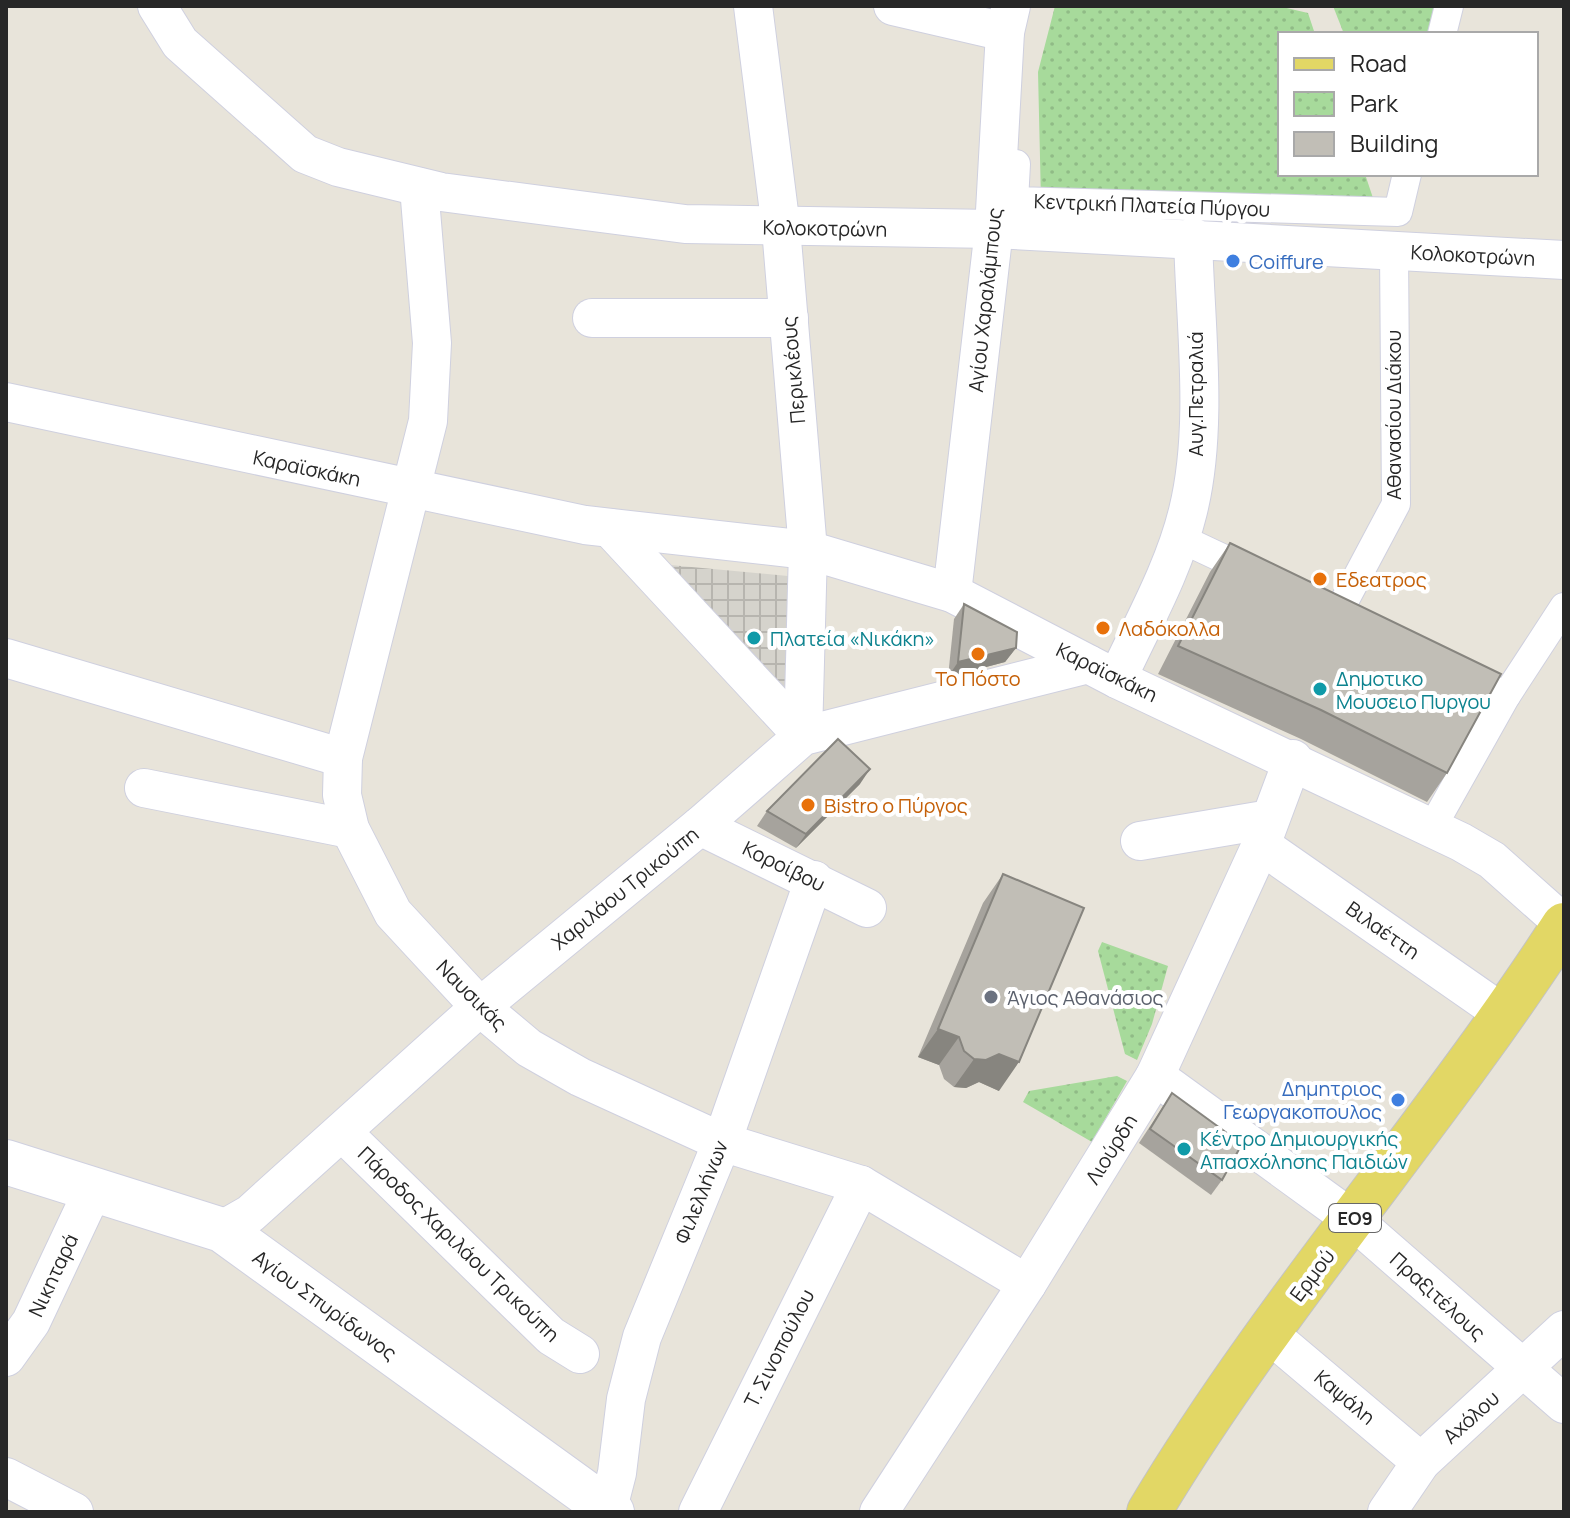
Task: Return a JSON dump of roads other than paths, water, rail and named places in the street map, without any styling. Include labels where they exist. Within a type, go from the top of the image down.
[{"type":"main road","name":"Ερμού","points":[[1149,1512],[1203,1422],[1505,1015],[1564,924]]},
{"type":"street","name":"Κολοκοτρώνη","points":[[157,6],[180,43],[305,154],[338,167],[419,187],[619,217],[781,228],[994,229],[1193,237],[1564,260]]},
{"type":"street","name":"Περικλέους","points":[[753,6],[781,228],[808,550],[803,736]]},
{"type":"street","points":[[893,6],[1015,15]]},
{"type":"street","points":[[1442,32],[1449,6]]},
{"type":"street","name":"Κεντρική Πλατεία Πύργου","points":[[1015,15],[1021,41],[1014,201],[1398,212],[1407,176]]},
{"type":"street","name":"Αγίου Χαραλάμπους","points":[[952,593],[1015,15]]},
{"type":"street","name":"Ναυσικάς","points":[[419,187],[432,343],[428,421],[343,758],[342,795],[350,829],[393,913],[480,1007],[529,1048],[580,1077],[722,1142],[861,1185],[1027,1284]]},
{"type":"street","name":"Αυγ.Πετραλιά","points":[[1102,672],[1162,581],[1188,512],[1198,450],[1193,237]]},
{"type":"street","name":"Αθανασίου Διάκου","points":[[1338,613],[1396,504],[1394,251]]},
{"type":"street","points":[[592,318],[789,318]]},
{"type":"street","name":"Καραϊσκάκη","points":[[6,402],[409,490],[610,528],[808,550],[952,593],[1102,672],[1293,759],[1492,860],[1564,924]]},
{"type":"street","points":[[610,528],[803,736]]},
{"type":"street","points":[[1188,542],[1283,587]]},
{"type":"street","points":[[1310,600],[1366,627]]},
{"type":"street","points":[[1434,824],[1506,696],[1564,607]]},
{"type":"street","points":[[6,658],[343,758]]},
{"type":"street","points":[[1436,661],[1506,696]]},
{"type":"street","name":"Χαριλάου Τρικούπη","points":[[222,1230],[250,1214],[480,1007],[700,826],[803,736],[1102,672]]},
{"type":"street","name":"Λιούρδη","points":[[879,1512],[1027,1284],[1155,1076],[1265,832],[1293,759]]},
{"type":"street","points":[[144,788],[350,829]]},
{"type":"street","name":"Κοροίβου","points":[[700,826],[867,908]]},
{"type":"street","points":[[1140,841],[1265,832]]},
{"type":"street","name":"Βιλαέττη","points":[[1265,832],[1505,1015]]},
{"type":"street","name":"Φιλελλήνων","points":[[610,1510],[626,1399],[642,1337],[722,1142],[814,880]]},
{"type":"street","name":"Πραξιτέλους","points":[[1155,1076],[1353,1220],[1564,1404]]},
{"type":"street","name":"Πάροδος Χαριλάου Τρικούπη","points":[[342,1132],[551,1336],[580,1354]]},
{"type":"street","name":"Αγίου Σπυρίδωνος","points":[[6,1162],[222,1230],[610,1510]]},
{"type":"street","name":"Τ. Σινοπούλου","points":[[698,1512],[861,1185]]},
{"type":"street","name":"Νικηταρά","points":[[6,1357],[31,1322],[94,1188]]},
{"type":"street","name":"Αχόλου","points":[[1387,1512],[1421,1462],[1564,1330]]},
{"type":"street","name":"Καψάλη","points":[[1268,1333],[1421,1462]]},
{"type":"street","points":[[6,1477],[74,1512]]},
{"type":"place","name":"Coiffure","points":[[1233,261]]},
{"type":"place","name":"Εδεατρος","points":[[1320,579]]},
{"type":"place","name":"Λαδόκολλα","points":[[1103,628]]},
{"type":"place","name":"Πλατεία «Νικάκη»","points":[[754,638]]},
{"type":"place","name":"Το Πόστο","points":[[978,654]]},
{"type":"place","name":"Δημοτικο Μουσειο Πυργου","points":[[1320,689]]},
{"type":"place","name":"Bistro ο Πύργος","points":[[808,805]]},
{"type":"place","name":"Άγιος Αθανάσιος","points":[[991,997]]},
{"type":"place","name":"Δημητριος Γεωργακοπουλος","points":[[1398,1100]]},
{"type":"place","name":"Κέντρο Δημιουργικής Απασχόλησης Παιδιών","points":[[1184,1149]]}]
